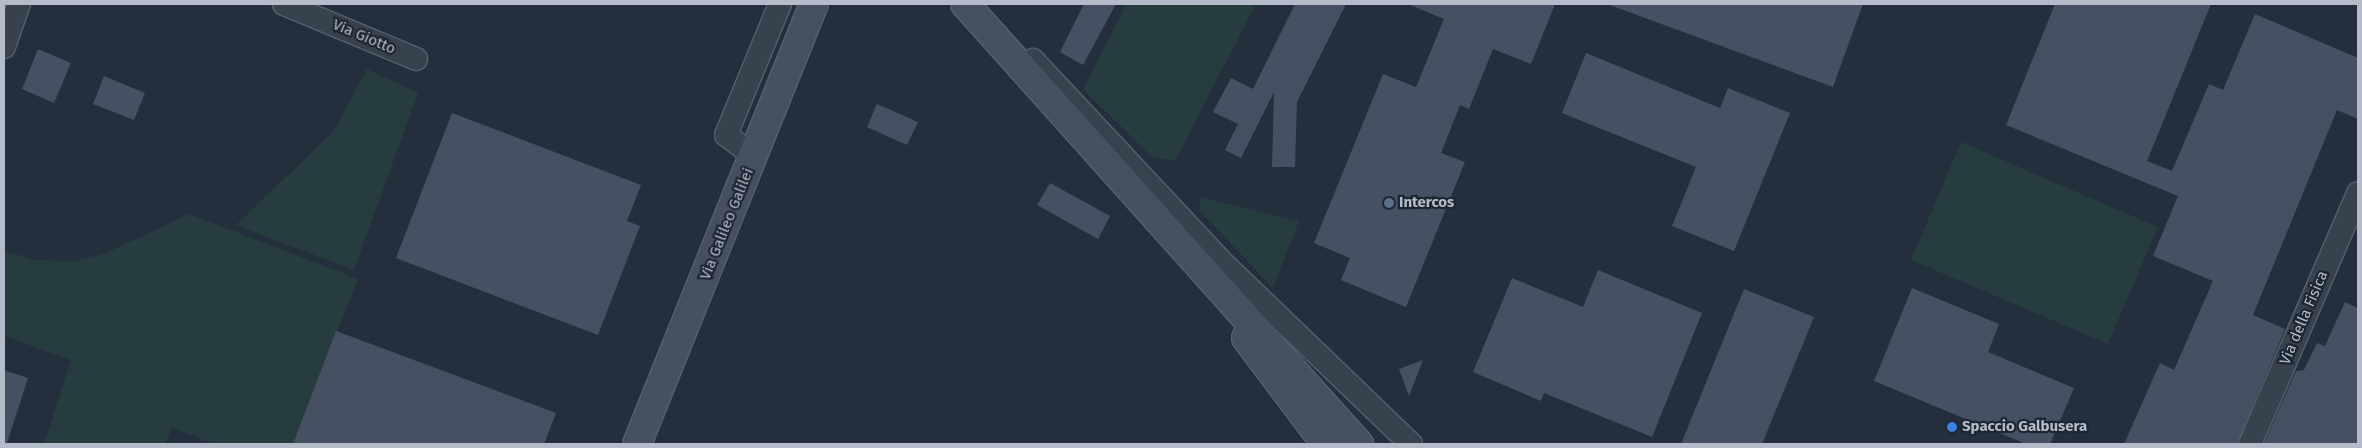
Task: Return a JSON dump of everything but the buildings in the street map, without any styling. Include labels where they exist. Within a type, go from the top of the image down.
[{"type":"street","points":[[4,47],[19,4]]},
{"type":"street","name":"Via Giotto","points":[[284,4],[416,59]]},
{"type":"street","points":[[754,156],[726,135],[780,4]]},
{"type":"street","name":"Via Galileo Galilei","points":[[636,444],[814,4]]},
{"type":"street","points":[[946,4],[1232,319],[1326,444]]},
{"type":"street","points":[[965,4],[1359,444]]},
{"type":"street","points":[[981,4],[1226,266],[1410,443]]},
{"type":"street","name":"Via della Fisica","points":[[2250,444],[2358,193]]},
{"type":"green space","points":[[1127,4],[1256,4],[1175,161],[1152,157],[1083,89]]},
{"type":"green space","points":[[367,69],[418,93],[354,270],[236,225],[334,131]]},
{"type":"green space","points":[[1961,142],[2158,227],[2108,344],[1911,260]]},
{"type":"green space","points":[[1201,197],[1299,221],[1273,288],[1199,210]]},
{"type":"green space","points":[[189,214],[358,279],[293,444],[215,444],[172,428],[165,444],[44,444],[71,360],[4,336],[4,251],[36,260],[76,261],[104,254]]},
{"type":"place","name":"Intercos","points":[[1389,203]]},
{"type":"place","name":"Spaccio Galbusera","points":[[1952,427]]}]
